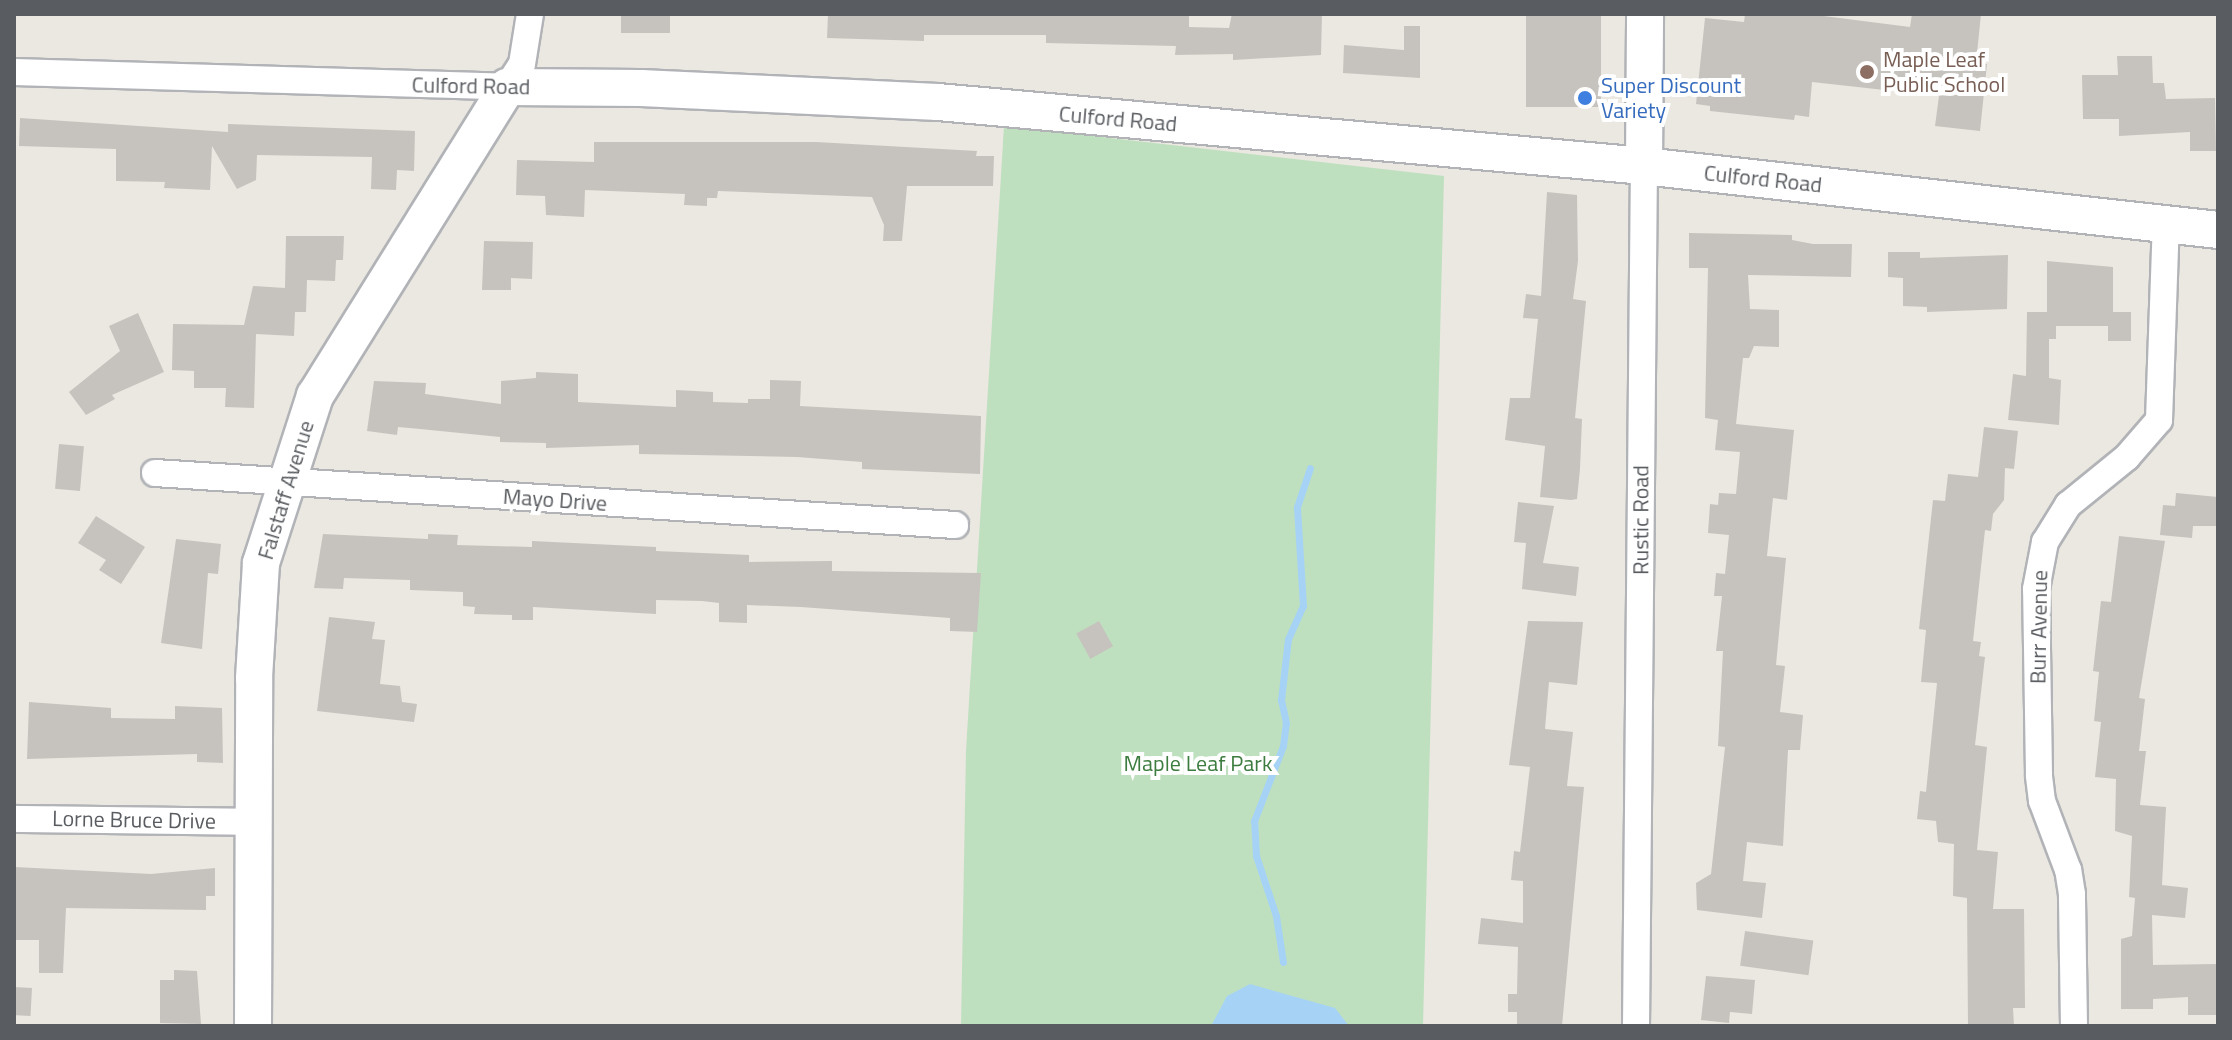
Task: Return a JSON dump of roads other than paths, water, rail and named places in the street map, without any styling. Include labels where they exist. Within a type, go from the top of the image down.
[{"type":"street","name":"Falstaff Avenue","points":[[253,1026],[254,678],[261,563],[315,396],[522,64],[530,14]]},
{"type":"street","name":"Rustic Road","points":[[1636,1026],[1645,14]]},
{"type":"street","name":"Culford Road","points":[[14,72],[839,95],[1644,166],[2218,230]]},
{"type":"street","name":"Burr Avenue","points":[[2074,1026],[2072,894],[2042,801],[2039,775],[2036,589],[2045,542],[2068,505],[2127,457],[2159,420],[2166,224]]},
{"type":"street","name":"Mayo Drive","points":[[155,473],[955,525]]},
{"type":"street","name":"Lorne Bruce Drive","points":[[14,819],[254,822]]},
{"type":"water","points":[[1250,984],[1335,1008],[1349,1026],[1211,1026],[1227,996]]},
{"type":"waterway","points":[[1283,962],[1276,916],[1256,856],[1254,821],[1283,746],[1286,723],[1281,700],[1288,639],[1303,606],[1297,507],[1310,468]]},
{"type":"place","name":"Maple Leaf Public School","points":[[1867,72]]},
{"type":"place","name":"Super Discount Variety","points":[[1585,98]]},
{"type":"park label","name":"Maple Leaf Park","points":[[1198,764]]}]
